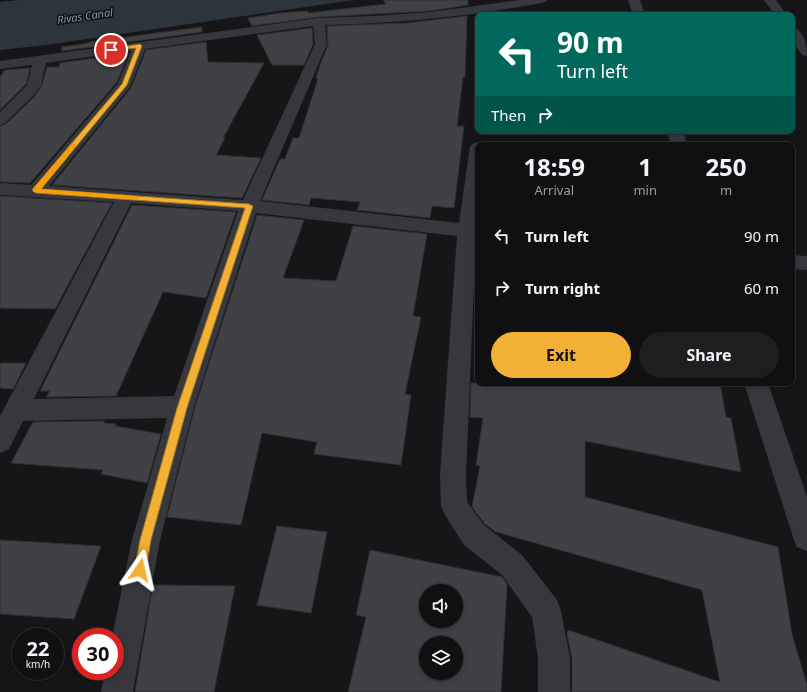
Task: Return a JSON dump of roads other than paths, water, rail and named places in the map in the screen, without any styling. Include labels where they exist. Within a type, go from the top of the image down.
[{"type":"street","points":[[496,12],[541,0]]},
{"type":"street","points":[[634,0],[637,12]]},
{"type":"street","points":[[770,0],[779,12]]},
{"type":"street","points":[[0,65],[319,22],[475,13]]},
{"type":"street","points":[[117,692],[146,540],[182,408],[249,206],[320,44],[319,22]]},
{"type":"street","points":[[795,35],[807,52]]},
{"type":"street","points":[[36,190],[125,84],[140,46]]},
{"type":"street","points":[[0,120],[34,86],[40,60]]},
{"type":"street","points":[[475,188],[453,474],[454,506],[474,535],[512,565],[546,611],[554,658],[554,692]]},
{"type":"street","points":[[0,189],[36,190],[125,198],[249,206],[472,231]]},
{"type":"street","points":[[0,441],[125,198]]},
{"type":"street","points":[[795,262],[807,263]]},
{"type":"street","points":[[757,386],[807,537]]},
{"type":"street","points":[[16,410],[182,408]]},
{"type":"water","name":"Rivas Canal","points":[[19,0],[354,0],[46,45],[0,50],[0,2]]}]
